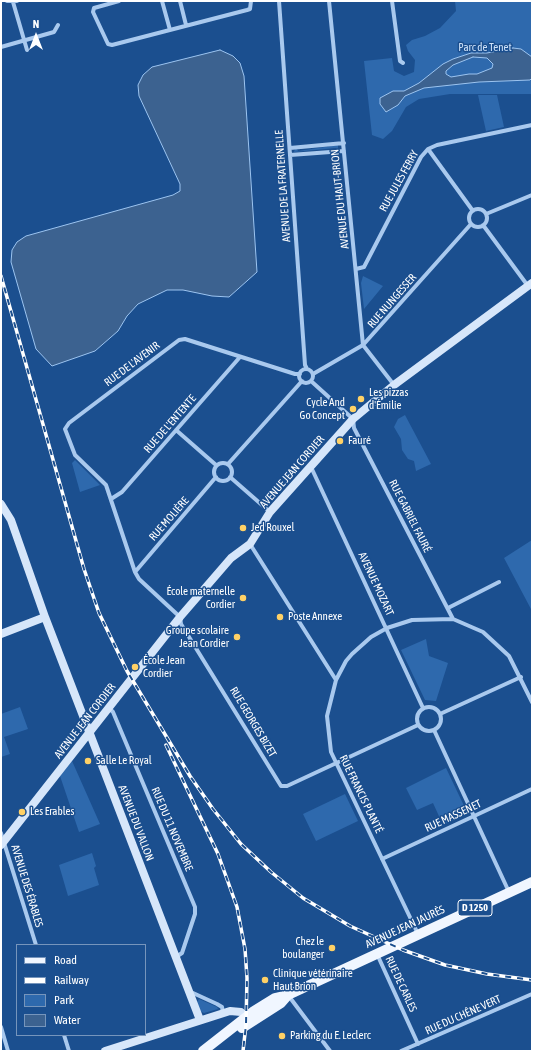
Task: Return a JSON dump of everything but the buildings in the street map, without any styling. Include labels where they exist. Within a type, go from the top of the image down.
[{"type":"main road","name":"AVENUE JEAN JAURÈS","points":[[204,1051],[250,1019],[281,1003],[288,995],[532,882]]},
{"type":"street","points":[[7,1],[15,2],[27,50]]},
{"type":"street","points":[[119,1],[94,8],[93,12],[108,44],[112,45],[248,10],[250,9],[251,1]]},
{"type":"street","points":[[162,1],[170,30]]},
{"type":"street","points":[[180,1],[186,25]]},
{"type":"street","name":"AVENUE DE LA FRATERNELLE","points":[[280,1],[305,365],[307,369]]},
{"type":"street","name":"AVENUE DU HAUT-BRION","points":[[329,1],[363,345]]},
{"type":"street","points":[[392,1],[400,61],[403,63]]},
{"type":"street","points":[[1,47],[54,32],[58,25]]},
{"type":"street","name":"RUE JULES FERRY","points":[[356,269],[364,267],[420,157],[428,149],[437,145],[532,125]]},
{"type":"street","points":[[290,148],[344,142]]},
{"type":"street","points":[[428,149],[472,211]]},
{"type":"street","points":[[290,156],[344,150]]},
{"type":"street","points":[[486,214],[532,195]]},
{"type":"street","points":[[478,209],[486,214],[487,219],[483,225],[476,226],[471,224],[469,218],[472,211],[478,209]]},
{"type":"street","name":"RUE NUNGESSER","points":[[313,374],[363,345],[471,224]]},
{"type":"street","points":[[483,225],[530,285]]},
{"type":"street","name":"AVENUE JEAN CORDIER","points":[[2,843],[180,617],[231,558],[250,544],[270,512],[353,419],[394,385],[530,285]]},
{"type":"street","name":"RUE DE L'AVENIR","points":[[111,500],[106,485],[76,455],[65,429],[69,423],[179,340],[185,339],[295,374],[300,374]]},
{"type":"street","points":[[363,345],[394,385]]},
{"type":"street","name":"RUE DE L'ENTENTE","points":[[111,500],[122,492],[240,357]]},
{"type":"street","points":[[302,381],[300,374],[307,369],[313,374],[311,381]]},
{"type":"street","points":[[302,381],[305,383],[311,381]]},
{"type":"street","points":[[228,464],[302,381]]},
{"type":"street","points":[[311,381],[353,419]]},
{"type":"street","name":"RUE GABRIEL FAURÉ","points":[[353,419],[354,428],[453,620]]},
{"type":"street","points":[[176,430],[216,465]]},
{"type":"street","points":[[216,465],[222,463],[228,464]]},
{"type":"street","points":[[228,464],[231,469],[230,477]]},
{"type":"street","points":[[216,465],[214,473],[216,477],[224,480],[230,477]]},
{"type":"street","name":"AVENUE MOZART","points":[[311,467],[423,708]]},
{"type":"street","name":"RUE MOLIÈRE","points":[[135,572],[216,477]]},
{"type":"street","points":[[230,477],[270,512]]},
{"type":"street","points":[[111,500],[135,572],[139,579],[180,617]]},
{"type":"street","name":"AVENUE DU VALLON","points":[[1,504],[11,520],[45,617],[200,1020]]},
{"type":"street","points":[[250,544],[336,680]]},
{"type":"street","points":[[448,608],[499,582]]},
{"type":"street","points":[[1,634],[45,617]]},
{"type":"street","name":"RUE GEORGES BIZET","points":[[180,617],[181,624],[281,786],[287,786],[335,764]]},
{"type":"street","name":"RUE FRANCIS PLANTÉ","points":[[418,934],[330,752],[327,716],[336,680],[346,661],[352,654],[371,637],[387,628],[412,620],[435,618],[453,620],[483,632],[509,656],[532,702]]},
{"type":"street","points":[[440,714],[520,677]]},
{"type":"street","name":"RUE DU 11 NOVEMBRE","points":[[109,708],[113,712],[196,907],[182,953],[176,957]]},
{"type":"street","points":[[423,708],[435,708],[440,714],[440,722],[434,730],[423,729],[418,724],[418,713],[423,708]]},
{"type":"street","points":[[335,764],[418,724]]},
{"type":"street","points":[[434,730],[509,892]]},
{"type":"street","name":"RUE MASSENET","points":[[382,859],[532,789]]},
{"type":"street","name":"AVENUE DES ÉRABLES","points":[[1,832],[2,843],[36,944]]},
{"type":"street","name":"RUE DE CARLES","points":[[376,953],[418,1044]]},
{"type":"street","points":[[190,994],[193,993],[217,1004],[222,1007],[223,1013]]},
{"type":"street","name":"RUE DU CHÊNE VERT","points":[[401,1051],[532,994]]},
{"type":"street","points":[[288,995],[329,1050]]},
{"type":"street","points":[[105,1051],[200,1020],[236,1010],[250,1019]]},
{"type":"street","points":[[1,1027],[8,1051]]},
{"type":"street","points":[[64,1036],[70,1051]]},
{"type":"green space","name":"Parc de Tenet","points":[[455,1],[532,1],[532,94],[450,94],[419,99],[406,107],[392,131],[383,139],[372,135],[364,61],[392,58],[394,71],[404,76],[414,72],[415,60],[408,51],[406,45],[412,40],[425,36],[440,28],[456,11]]},
{"type":"green space","points":[[478,95],[497,95],[504,127],[486,131]]},
{"type":"green space","points":[[338,145],[338,150],[336,148],[294,152],[295,149],[298,151]]},
{"type":"green space","points":[[363,276],[383,286],[364,309],[361,283]]},
{"type":"green space","points":[[405,415],[431,464],[416,471],[414,461],[408,459],[402,450],[401,439],[394,427],[398,419]]},
{"type":"green space","points":[[75,460],[100,485],[80,492],[72,463]]},
{"type":"green space","points":[[532,540],[532,611],[504,558]]},
{"type":"green space","points":[[426,639],[429,656],[448,663],[436,701],[425,700],[401,650]]},
{"type":"green space","points":[[20,707],[28,729],[4,737],[10,754],[1,757],[1,714]]},
{"type":"green space","points":[[72,761],[100,824],[79,832],[60,776]]},
{"type":"green space","points":[[446,768],[466,810],[465,815],[443,825],[433,803],[417,810],[406,788]]},
{"type":"green space","points":[[345,794],[358,821],[316,841],[303,814]]},
{"type":"green space","points":[[92,853],[96,866],[94,868],[99,885],[68,896],[59,865]]},
{"type":"green space","points":[[199,999],[217,1007],[218,1009],[204,1013],[200,1011],[197,1002]]},
{"type":"water","points":[[513,48],[521,49],[532,57],[532,78],[530,80],[479,82],[424,88],[405,96],[398,105],[386,112],[380,104],[380,98],[393,91],[404,91],[419,83],[443,64],[453,59],[471,53],[487,53]],"holes":[[[473,57],[487,58],[493,64],[492,68],[477,74],[451,77],[446,74],[446,71],[453,65]]]},
{"type":"water","points":[[220,50],[233,56],[240,63],[244,76],[257,272],[229,297],[212,296],[183,290],[167,290],[138,304],[127,316],[118,331],[95,351],[52,366],[36,349],[11,262],[12,250],[17,242],[26,236],[173,195],[180,191],[180,184],[139,96],[138,85],[143,75],[152,67]]},
{"type":"railway","points":[[1,276],[84,569],[99,613],[127,671],[190,776],[213,809],[241,844],[271,872],[303,898],[350,926],[403,950],[445,965],[487,974],[532,980]]},
{"type":"railway","points":[[166,745],[218,854],[237,907],[245,949],[247,978],[246,1025],[243,1051]]},
{"type":"place","name":"Les pizzas d'Émilie","points":[[361,399]]},
{"type":"place","name":"Cycle And Go Concept","points":[[353,409]]},
{"type":"place","name":"Fauré","points":[[340,441]]},
{"type":"place","name":"Jed Rouxel","points":[[243,528]]},
{"type":"place","name":"École maternelle Cordier","points":[[243,598]]},
{"type":"place","name":"Poste Annexe","points":[[280,617]]},
{"type":"place","name":"Groupe scolaire Jean Cordier","points":[[237,637]]},
{"type":"place","name":"École Jean Cordier","points":[[135,667]]},
{"type":"place","name":"Salle Le Royal","points":[[88,761]]},
{"type":"place","name":"Les Erables","points":[[22,812]]},
{"type":"place","name":"Chez le boulanger","points":[[332,948]]},
{"type":"place","name":"Clinique vétérinaire Haut Brion","points":[[265,980]]},
{"type":"place","name":"Parking du E. Leclerc","points":[[282,1036]]}]
